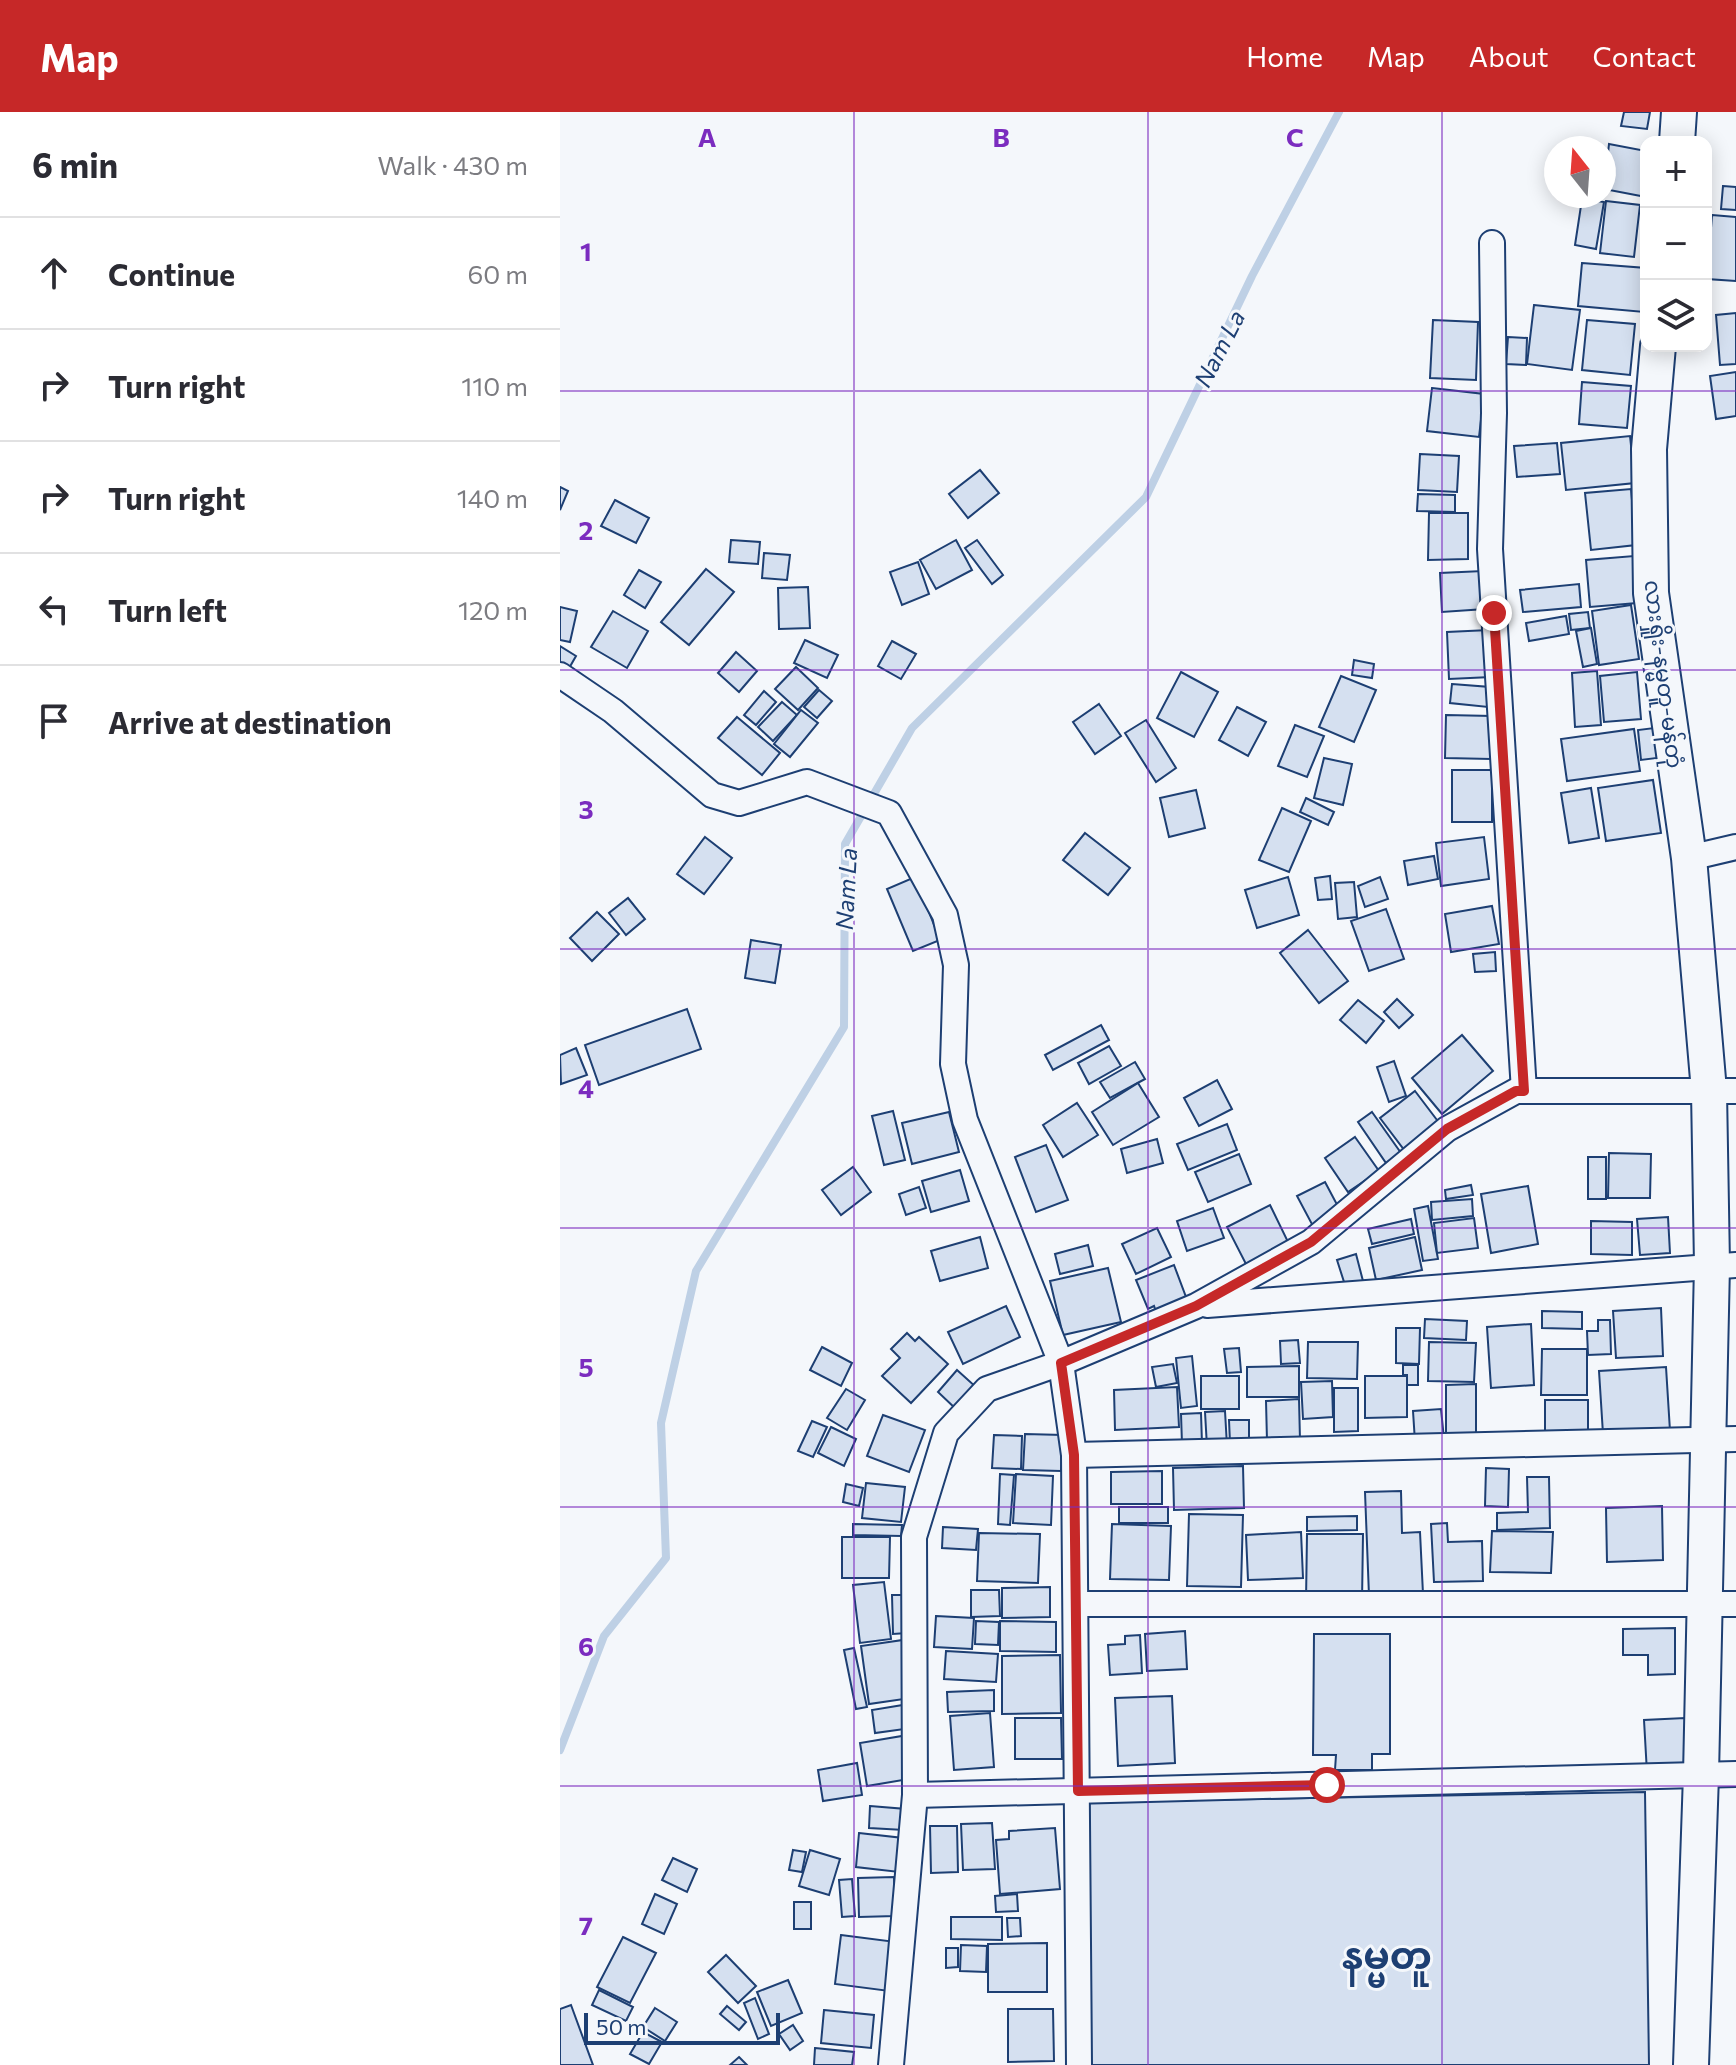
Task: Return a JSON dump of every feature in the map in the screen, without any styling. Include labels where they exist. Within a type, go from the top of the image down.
[{"type":"main road","points":[[1677,136],[1679,112]]},
{"type":"main road","name":"လားရှိုး-နမ္မတူ-မန်တုံ","points":[[1657,352],[1649,449],[1651,593],[1722,1091],[1724,1265],[1720,1604],[1701,1775],[1691,2065]]},
{"type":"street","points":[[1492,243],[1494,413],[1490,549],[1524,1091]]},
{"type":"street","points":[[560,675],[613,711],[712,795],[739,803],[807,782],[889,813],[945,915],[956,965],[953,1064],[965,1120],[1061,1363],[1074,1455],[1079,2065]]},
{"type":"street","points":[[1689,858],[1736,847]]},
{"type":"street","points":[[891,2065],[915,1795],[914,1537],[946,1433],[987,1389],[1061,1363],[1196,1306],[1311,1242],[1447,1129],[1516,1091],[1722,1091]]},
{"type":"street","points":[[1196,1306],[1724,1265]]},
{"type":"street","points":[[1074,1455],[1721,1439]]},
{"type":"street","points":[[1076,1604],[1720,1604]]},
{"type":"street","points":[[915,1795],[1736,1774]]},
{"type":"building","points":[[1624,112],[1650,112],[1647,129],[1621,126]]},
{"type":"building","points":[[1616,145],[1640,150],[1640,196],[1616,191]]},
{"type":"building","points":[[1723,186],[1736,187],[1736,210],[1721,209]]},
{"type":"building","points":[[1616,202],[1640,205],[1634,257],[1600,253],[1605,208],[1616,208]]},
{"type":"building","points":[[1581,208],[1603,208],[1596,249],[1575,245]]},
{"type":"building","points":[[1712,215],[1736,217],[1736,281],[1712,279]]},
{"type":"building","points":[[1582,263],[1640,268],[1640,312],[1578,306]]},
{"type":"building","points":[[1534,305],[1580,310],[1572,370],[1527,364]]},
{"type":"building","points":[[1736,313],[1736,364],[1720,365],[1716,315]]},
{"type":"building","points":[[1433,320],[1478,322],[1476,380],[1430,378]]},
{"type":"building","points":[[1587,320],[1635,324],[1630,375],[1582,370]]},
{"type":"building","points":[[1508,337],[1527,338],[1526,365],[1506,364]]},
{"type":"building","points":[[1736,372],[1736,416],[1716,419],[1710,376]]},
{"type":"building","points":[[1582,382],[1631,386],[1627,428],[1579,424]]},
{"type":"building","points":[[1432,388],[1484,394],[1479,437],[1427,431]]},
{"type":"building","points":[[1630,436],[1635,483],[1566,490],[1561,443]]},
{"type":"building","points":[[1557,443],[1560,474],[1517,477],[1514,446]]},
{"type":"building","points":[[1420,454],[1459,456],[1457,492],[1418,490]]},
{"type":"building","points":[[980,470],[999,493],[968,518],[949,494]]},
{"type":"building","points":[[560,487],[568,491],[560,510]]},
{"type":"building","points":[[1631,489],[1636,545],[1591,550],[1585,493]]},
{"type":"building","points":[[1418,494],[1455,495],[1455,512],[1417,511]]},
{"type":"building","points":[[615,500],[649,518],[636,543],[601,526]]},
{"type":"building","points":[[1429,513],[1468,513],[1468,559],[1428,560]]},
{"type":"building","points":[[731,540],[760,542],[758,564],[729,562]]},
{"type":"building","points":[[956,540],[972,570],[936,589],[920,560]]},
{"type":"building","points":[[977,540],[1003,575],[992,584],[965,548]]},
{"type":"building","points":[[764,553],[790,555],[787,580],[762,578]]},
{"type":"building","points":[[1634,556],[1637,603],[1590,607],[1586,560]]},
{"type":"building","points":[[918,562],[929,594],[902,605],[890,572]]},
{"type":"building","points":[[706,569],[734,592],[689,645],[661,622]]},
{"type":"building","points":[[639,570],[661,582],[645,608],[624,595]]},
{"type":"building","points":[[1483,571],[1485,609],[1442,612],[1440,573]]},
{"type":"building","points":[[1579,584],[1581,607],[1523,612],[1520,590]]},
{"type":"building","points":[[808,587],[810,628],[779,629],[778,588]]},
{"type":"building","points":[[1631,605],[1639,659],[1599,665],[1592,611]]},
{"type":"building","points":[[560,607],[577,611],[570,642],[560,640]]},
{"type":"building","points":[[613,611],[648,631],[627,668],[591,647]]},
{"type":"building","points":[[1588,612],[1590,628],[1571,630],[1569,614]]},
{"type":"building","points":[[1566,616],[1569,634],[1529,641],[1526,623]]},
{"type":"building","points":[[1591,628],[1597,664],[1583,667],[1576,631]]},
{"type":"building","points":[[1489,630],[1491,677],[1449,679],[1447,632]]},
{"type":"building","points":[[805,640],[838,655],[827,678],[794,663]]},
{"type":"building","points":[[892,641],[916,654],[901,679],[878,666]]},
{"type":"building","points":[[560,646],[576,656],[568,670],[560,665]]},
{"type":"building","points":[[736,652],[757,671],[739,692],[718,673]]},
{"type":"building","points":[[1354,660],[1374,664],[1372,678],[1352,675]]},
{"type":"building","points":[[796,667],[818,688],[798,710],[775,689]]},
{"type":"building","points":[[1597,671],[1601,725],[1575,727],[1572,673]]},
{"type":"building","points":[[1181,672],[1218,692],[1194,737],[1157,718]]},
{"type":"building","points":[[1637,672],[1641,719],[1604,722],[1600,676]]},
{"type":"building","points":[[1341,676],[1376,690],[1354,742],[1319,727]]},
{"type":"building","points":[[1452,684],[1490,687],[1488,707],[1450,703]]},
{"type":"building","points":[[819,690],[832,701],[817,718],[804,707]]},
{"type":"building","points":[[764,691],[776,702],[756,725],[744,715]]},
{"type":"building","points":[[782,702],[797,715],[773,741],[758,727]]},
{"type":"building","points":[[1099,704],[1121,736],[1095,754],[1073,722]]},
{"type":"building","points":[[1237,707],[1266,722],[1248,756],[1219,740]]},
{"type":"building","points":[[801,710],[818,723],[790,757],[774,744]]},
{"type":"building","points":[[1446,715],[1492,716],[1491,759],[1445,758]]},
{"type":"building","points":[[737,717],[780,753],[762,775],[718,738]]},
{"type":"building","points":[[1146,720],[1176,768],[1156,782],[1125,733]]},
{"type":"building","points":[[1295,725],[1324,736],[1307,777],[1278,766]]},
{"type":"building","points":[[1654,728],[1657,758],[1641,760],[1638,730]]},
{"type":"building","points":[[1634,729],[1640,771],[1567,781],[1561,739]]},
{"type":"building","points":[[1324,758],[1352,764],[1343,805],[1314,798]]},
{"type":"building","points":[[1452,770],[1492,770],[1492,822],[1452,822]]},
{"type":"building","points":[[1653,780],[1661,833],[1606,841],[1598,788]]},
{"type":"building","points":[[1591,788],[1599,838],[1569,843],[1561,793]]},
{"type":"building","points":[[1196,790],[1205,828],[1169,837],[1160,798]]},
{"type":"building","points":[[1306,798],[1334,812],[1328,825],[1300,812]]},
{"type":"building","points":[[1282,808],[1311,821],[1289,872],[1259,860]]},
{"type":"building","points":[[1085,833],[1130,868],[1108,895],[1063,860]]},
{"type":"building","points":[[705,837],[732,858],[704,894],[677,874]]},
{"type":"building","points":[[1484,837],[1489,879],[1441,886],[1436,843]]},
{"type":"building","points":[[1434,856],[1438,879],[1408,885],[1404,861]]},
{"type":"building","points":[[1330,876],[1332,899],[1318,900],[1315,878]]},
{"type":"building","points":[[915,877],[940,940],[913,951],[887,889]]},
{"type":"building","points":[[1288,877],[1299,915],[1257,928],[1245,890]]},
{"type":"building","points":[[1380,877],[1388,899],[1365,907],[1358,886]]},
{"type":"building","points":[[1354,882],[1357,917],[1338,919],[1335,883]]},
{"type":"building","points":[[628,898],[645,919],[626,935],[609,913]]},
{"type":"building","points":[[1492,906],[1499,944],[1451,952],[1445,914]]},
{"type":"building","points":[[1386,909],[1404,959],[1369,971],[1351,921]]},
{"type":"building","points":[[597,912],[619,934],[592,961],[570,938]]},
{"type":"building","points":[[1308,930],[1348,981],[1319,1003],[1280,953]]},
{"type":"building","points":[[751,940],[781,945],[775,983],[745,978]]},
{"type":"building","points":[[1495,952],[1496,971],[1475,972],[1473,954]]},
{"type":"building","points":[[1397,999],[1413,1015],[1399,1028],[1384,1012]]},
{"type":"building","points":[[1358,1000],[1384,1021],[1366,1043],[1340,1020]]},
{"type":"building","points":[[687,1009],[701,1049],[599,1085],[585,1045]]},
{"type":"building","points":[[1101,1025],[1109,1040],[1053,1070],[1045,1055]]},
{"type":"building","points":[[1462,1035],[1493,1071],[1442,1114],[1412,1078]]},
{"type":"building","points":[[1109,1046],[1121,1066],[1089,1084],[1078,1063]]},
{"type":"building","points":[[576,1048],[587,1075],[561,1084],[560,1055]]},
{"type":"building","points":[[1394,1061],[1406,1096],[1389,1102],[1377,1067]]},
{"type":"building","points":[[1135,1062],[1145,1079],[1110,1098],[1100,1082]]},
{"type":"building","points":[[1217,1080],[1232,1109],[1199,1126],[1184,1098]]},
{"type":"building","points":[[1138,1083],[1159,1117],[1113,1145],[1092,1112]]},
{"type":"building","points":[[1415,1091],[1440,1124],[1405,1151],[1380,1118]]},
{"type":"building","points":[[1077,1103],[1098,1135],[1063,1157],[1043,1125]]},
{"type":"building","points":[[893,1111],[905,1160],[884,1165],[872,1116]]},
{"type":"building","points":[[949,1112],[959,1152],[912,1164],[902,1123]]},
{"type":"building","points":[[1372,1112],[1401,1153],[1386,1163],[1358,1122]]},
{"type":"building","points":[[1227,1124],[1237,1150],[1188,1170],[1177,1144]]},
{"type":"building","points":[[1355,1137],[1379,1171],[1348,1192],[1325,1158]]},
{"type":"building","points":[[1157,1139],[1163,1163],[1127,1173],[1121,1149]]},
{"type":"building","points":[[1046,1145],[1068,1200],[1036,1212],[1015,1157]]},
{"type":"building","points":[[1609,1153],[1651,1154],[1650,1198],[1608,1198]]},
{"type":"building","points":[[1239,1154],[1251,1184],[1208,1202],[1195,1172]]},
{"type":"building","points":[[1588,1157],[1606,1157],[1606,1199],[1588,1199]]},
{"type":"building","points":[[853,1167],[871,1192],[841,1215],[822,1190]]},
{"type":"building","points":[[960,1170],[969,1201],[931,1212],[922,1181]]},
{"type":"building","points":[[1325,1182],[1342,1214],[1314,1228],[1297,1196]]},
{"type":"building","points":[[1471,1185],[1473,1195],[1446,1199],[1445,1190]]},
{"type":"building","points":[[1528,1186],[1538,1244],[1491,1253],[1481,1194]]},
{"type":"building","points":[[919,1187],[926,1208],[906,1215],[899,1194]]},
{"type":"building","points":[[1472,1199],[1473,1216],[1432,1220],[1431,1202]]},
{"type":"building","points":[[1270,1205],[1290,1246],[1248,1268],[1227,1227]]},
{"type":"building","points":[[1428,1206],[1438,1259],[1423,1261],[1414,1209]]},
{"type":"building","points":[[1213,1208],[1224,1238],[1187,1251],[1177,1221]]},
{"type":"building","points":[[1668,1217],[1670,1253],[1640,1255],[1637,1219]]},
{"type":"building","points":[[1474,1218],[1478,1248],[1437,1253],[1434,1223]]},
{"type":"building","points":[[1411,1219],[1414,1234],[1372,1244],[1368,1229]]},
{"type":"building","points":[[1591,1221],[1632,1222],[1632,1255],[1591,1254]]},
{"type":"building","points":[[1157,1228],[1171,1257],[1136,1274],[1122,1244]]},
{"type":"building","points":[[980,1237],[988,1268],[940,1281],[931,1251]]},
{"type":"building","points":[[1415,1237],[1422,1270],[1376,1280],[1369,1248]]},
{"type":"building","points":[[1088,1245],[1093,1266],[1060,1274],[1055,1254]]},
{"type":"building","points":[[1356,1254],[1363,1281],[1345,1285],[1337,1260]]},
{"type":"building","points":[[1174,1265],[1189,1305],[1158,1317],[1154,1306],[1148,1309],[1136,1280]]},
{"type":"building","points":[[1108,1268],[1121,1322],[1063,1335],[1050,1281]]},
{"type":"building","points":[[1006,1306],[1020,1337],[963,1364],[948,1332]]},
{"type":"building","points":[[1661,1308],[1663,1356],[1616,1358],[1613,1311]]},
{"type":"building","points":[[1542,1311],[1582,1312],[1582,1329],[1542,1328]]},
{"type":"building","points":[[1425,1319],[1467,1321],[1466,1340],[1424,1338]]},
{"type":"building","points":[[1598,1320],[1610,1320],[1611,1354],[1588,1355],[1587,1331],[1598,1331]]},
{"type":"building","points":[[1531,1324],[1534,1385],[1491,1388],[1487,1327]]},
{"type":"building","points":[[1396,1328],[1420,1328],[1419,1364],[1396,1363]]},
{"type":"building","points":[[907,1333],[915,1341],[919,1337],[948,1364],[911,1403],[882,1376],[900,1358],[891,1349]]},
{"type":"building","points":[[1298,1340],[1300,1363],[1281,1364],[1280,1341]]},
{"type":"building","points":[[1308,1342],[1358,1342],[1357,1379],[1307,1378]]},
{"type":"building","points":[[1429,1342],[1476,1343],[1474,1382],[1428,1381]]},
{"type":"building","points":[[822,1347],[852,1363],[841,1386],[810,1370]]},
{"type":"building","points":[[1239,1348],[1241,1372],[1227,1373],[1224,1349]]},
{"type":"building","points":[[1542,1349],[1587,1349],[1587,1395],[1541,1395]]},
{"type":"building","points":[[1192,1356],[1197,1406],[1181,1408],[1176,1358]]},
{"type":"building","points":[[1173,1364],[1177,1383],[1156,1387],[1152,1367]]},
{"type":"building","points":[[1403,1365],[1418,1365],[1418,1385],[1407,1385]]},
{"type":"building","points":[[1299,1366],[1299,1397],[1247,1397],[1247,1367]]},
{"type":"building","points":[[1666,1367],[1670,1431],[1603,1434],[1599,1371]]},
{"type":"building","points":[[957,1370],[977,1388],[957,1410],[938,1392]]},
{"type":"building","points":[[1201,1376],[1239,1376],[1239,1409],[1201,1409]]},
{"type":"building","points":[[1365,1376],[1407,1376],[1407,1417],[1365,1418]]},
{"type":"building","points":[[1332,1381],[1333,1417],[1303,1419],[1301,1382]]},
{"type":"building","points":[[1476,1384],[1476,1433],[1446,1433],[1446,1385]]},
{"type":"building","points":[[1177,1387],[1179,1427],[1115,1430],[1114,1390]]},
{"type":"building","points":[[1334,1388],[1358,1388],[1358,1431],[1334,1432]]},
{"type":"building","points":[[846,1389],[865,1400],[847,1430],[827,1418]]},
{"type":"building","points":[[1299,1399],[1300,1440],[1267,1441],[1266,1401]]},
{"type":"building","points":[[1545,1400],[1588,1400],[1588,1431],[1545,1431]]},
{"type":"building","points":[[1441,1409],[1444,1439],[1415,1442],[1413,1411]]},
{"type":"building","points":[[1225,1411],[1227,1446],[1207,1447],[1205,1412]]},
{"type":"building","points":[[1201,1413],[1202,1444],[1182,1444],[1181,1414]]},
{"type":"building","points":[[883,1415],[925,1430],[909,1472],[867,1456]]},
{"type":"building","points":[[1229,1420],[1249,1420],[1249,1443],[1230,1443]]},
{"type":"building","points":[[812,1421],[827,1427],[813,1457],[798,1451]]},
{"type":"building","points":[[831,1427],[856,1439],[844,1466],[818,1453]]},
{"type":"building","points":[[1025,1434],[1063,1435],[1061,1471],[1023,1470]]},
{"type":"building","points":[[994,1435],[1022,1436],[1021,1469],[992,1468]]},
{"type":"building","points":[[1243,1466],[1244,1508],[1174,1510],[1173,1468]]},
{"type":"building","points":[[1486,1468],[1509,1469],[1508,1507],[1485,1506]]},
{"type":"building","points":[[1162,1471],[1162,1504],[1111,1504],[1111,1472]]},
{"type":"building","points":[[1000,1474],[1014,1475],[1010,1525],[998,1524]]},
{"type":"building","points":[[1016,1474],[1053,1476],[1051,1525],[1013,1523]]},
{"type":"building","points":[[1527,1477],[1549,1477],[1550,1528],[1497,1530],[1497,1513],[1528,1512]]},
{"type":"building","points":[[866,1483],[905,1487],[901,1522],[862,1518]]},
{"type":"building","points":[[846,1484],[863,1488],[859,1506],[843,1502]]},
{"type":"building","points":[[1401,1491],[1402,1533],[1420,1532],[1423,1594],[1369,1596],[1365,1492]]},
{"type":"building","points":[[1662,1506],[1663,1560],[1607,1562],[1606,1508]]},
{"type":"building","points":[[1119,1507],[1168,1507],[1168,1523],[1119,1523]]},
{"type":"building","points":[[1189,1514],[1243,1515],[1241,1587],[1187,1586]]},
{"type":"building","points":[[1357,1516],[1357,1530],[1307,1531],[1307,1517]]},
{"type":"building","points":[[1447,1523],[1448,1542],[1482,1541],[1483,1581],[1434,1582],[1431,1524]]},
{"type":"building","points":[[853,1524],[902,1525],[901,1536],[853,1535]]},
{"type":"building","points":[[1112,1524],[1171,1526],[1169,1580],[1110,1579]]},
{"type":"building","points":[[943,1527],[978,1529],[976,1550],[942,1548]]},
{"type":"building","points":[[1492,1531],[1553,1532],[1551,1573],[1490,1572]]},
{"type":"building","points":[[1301,1532],[1303,1578],[1248,1580],[1246,1535]]},
{"type":"building","points":[[979,1533],[1040,1534],[1038,1583],[977,1581]]},
{"type":"building","points":[[1307,1534],[1363,1534],[1362,1602],[1306,1601]]},
{"type":"building","points":[[842,1537],[890,1537],[889,1578],[842,1578]]},
{"type":"building","points":[[884,1582],[891,1639],[860,1643],[853,1585]]},
{"type":"building","points":[[1050,1587],[1050,1617],[1002,1618],[1002,1588]]},
{"type":"building","points":[[971,1590],[999,1590],[1000,1616],[971,1617]]},
{"type":"building","points":[[892,1595],[905,1595],[907,1633],[893,1634]]},
{"type":"building","points":[[936,1616],[974,1618],[972,1649],[934,1647]]},
{"type":"building","points":[[976,1621],[999,1622],[998,1645],[975,1644]]},
{"type":"building","points":[[1000,1621],[1056,1622],[1056,1652],[1000,1651]]},
{"type":"building","points":[[1675,1628],[1675,1674],[1648,1675],[1648,1655],[1623,1655],[1623,1629]]},
{"type":"building","points":[[1185,1631],[1187,1669],[1147,1671],[1145,1634]]},
{"type":"building","points":[[1314,1634],[1390,1634],[1390,1754],[1372,1754],[1372,1770],[1335,1770],[1336,1755],[1313,1755]]},
{"type":"building","points":[[1140,1635],[1142,1673],[1110,1675],[1108,1645],[1125,1644],[1125,1636]]},
{"type":"building","points":[[903,1640],[911,1698],[869,1704],[861,1646]]},
{"type":"building","points":[[854,1648],[867,1707],[856,1709],[844,1650]]},
{"type":"building","points":[[946,1651],[998,1654],[996,1682],[944,1679]]},
{"type":"building","points":[[1060,1655],[1061,1713],[1002,1714],[1002,1656]]},
{"type":"building","points":[[994,1690],[994,1711],[948,1712],[947,1692]]},
{"type":"building","points":[[1172,1696],[1175,1763],[1118,1766],[1115,1698]]},
{"type":"building","points":[[909,1704],[912,1728],[875,1733],[872,1710]]},
{"type":"building","points":[[990,1713],[994,1767],[954,1770],[950,1716]]},
{"type":"building","points":[[1015,1718],[1061,1718],[1062,1759],[1015,1759]]},
{"type":"building","points":[[1685,1718],[1688,1770],[1647,1773],[1644,1720]]},
{"type":"building","points":[[902,1736],[909,1779],[867,1786],[860,1743]]},
{"type":"building","points":[[857,1763],[862,1795],[823,1801],[818,1770]]},
{"type":"building","points":[[1645,1792],[1649,2065],[1086,2065],[1082,1802]]},
{"type":"building","points":[[870,1806],[906,1809],[904,1830],[869,1828]]},
{"type":"building","points":[[992,1823],[995,1869],[963,1870],[961,1824]]},
{"type":"building","points":[[930,1826],[957,1826],[958,1872],[931,1873]]},
{"type":"building","points":[[1055,1828],[1060,1889],[1000,1894],[996,1840],[1009,1839],[1009,1831]]},
{"type":"building","points":[[859,1833],[903,1838],[899,1872],[856,1867]]},
{"type":"building","points":[[793,1850],[806,1852],[802,1872],[789,1870]]},
{"type":"building","points":[[810,1850],[840,1859],[829,1895],[799,1886]]},
{"type":"building","points":[[673,1858],[697,1869],[687,1892],[662,1880]]},
{"type":"building","points":[[894,1877],[895,1916],[859,1917],[858,1878]]},
{"type":"building","points":[[852,1879],[855,1916],[842,1917],[839,1880]]},
{"type":"building","points":[[655,1894],[677,1904],[664,1934],[642,1924]]},
{"type":"building","points":[[1017,1894],[1018,1911],[996,1912],[995,1896]]},
{"type":"building","points":[[794,1902],[811,1902],[811,1929],[794,1929]]},
{"type":"building","points":[[951,1917],[1002,1917],[1002,1940],[951,1939]]},
{"type":"building","points":[[1007,1918],[1020,1918],[1021,1936],[1008,1937]]},
{"type":"building","points":[[841,1935],[896,1942],[889,1991],[835,1984]]},
{"type":"building","points":[[623,1937],[656,1953],[630,2003],[597,1987]]},
{"type":"building","points":[[1047,1943],[1047,1992],[988,1992],[988,1944]]},
{"type":"building","points":[[961,1945],[987,1946],[986,1972],[960,1971]]},
{"type":"building","points":[[946,1948],[958,1948],[958,1967],[946,1968]]},
{"type":"building","points":[[726,1955],[756,1986],[738,2003],[708,1972]]},
{"type":"building","points":[[788,1980],[802,2013],[771,2026],[757,1992]]},
{"type":"building","points":[[599,1990],[633,2007],[626,2021],[592,2005]]},
{"type":"building","points":[[755,1998],[769,2034],[758,2039],[744,2003]]},
{"type":"building","points":[[571,2005],[593,2065],[560,2065],[560,2009]]},
{"type":"building","points":[[727,2006],[746,2022],[739,2030],[720,2014]]},
{"type":"building","points":[[655,2008],[677,2022],[665,2041],[643,2027]]},
{"type":"building","points":[[1008,2009],[1053,2009],[1054,2061],[1008,2062]]},
{"type":"building","points":[[824,2010],[874,2015],[871,2048],[821,2043]]},
{"type":"building","points":[[793,2025],[803,2041],[790,2050],[779,2034]]},
{"type":"building","points":[[643,2032],[662,2042],[649,2064],[630,2054]]},
{"type":"building","points":[[815,2048],[854,2052],[852,2065],[814,2065]]},
{"type":"building","points":[[739,2057],[747,2065],[730,2065]]},
{"type":"waterway","name":"Nam La","points":[[560,1750],[604,1636],[666,1558],[661,1423],[696,1271],[844,1027],[845,844],[912,728],[1146,497],[1252,276],[1339,112]]},
{"type":"district","name":"နမ္မတူ","points":[[1387,1956]]},
{"type":"route","points":[[1327,1785],[1078,1791],[1074,1455],[1061,1363],[1196,1306],[1311,1242],[1447,1129],[1516,1091],[1524,1091],[1494,613]]}]
